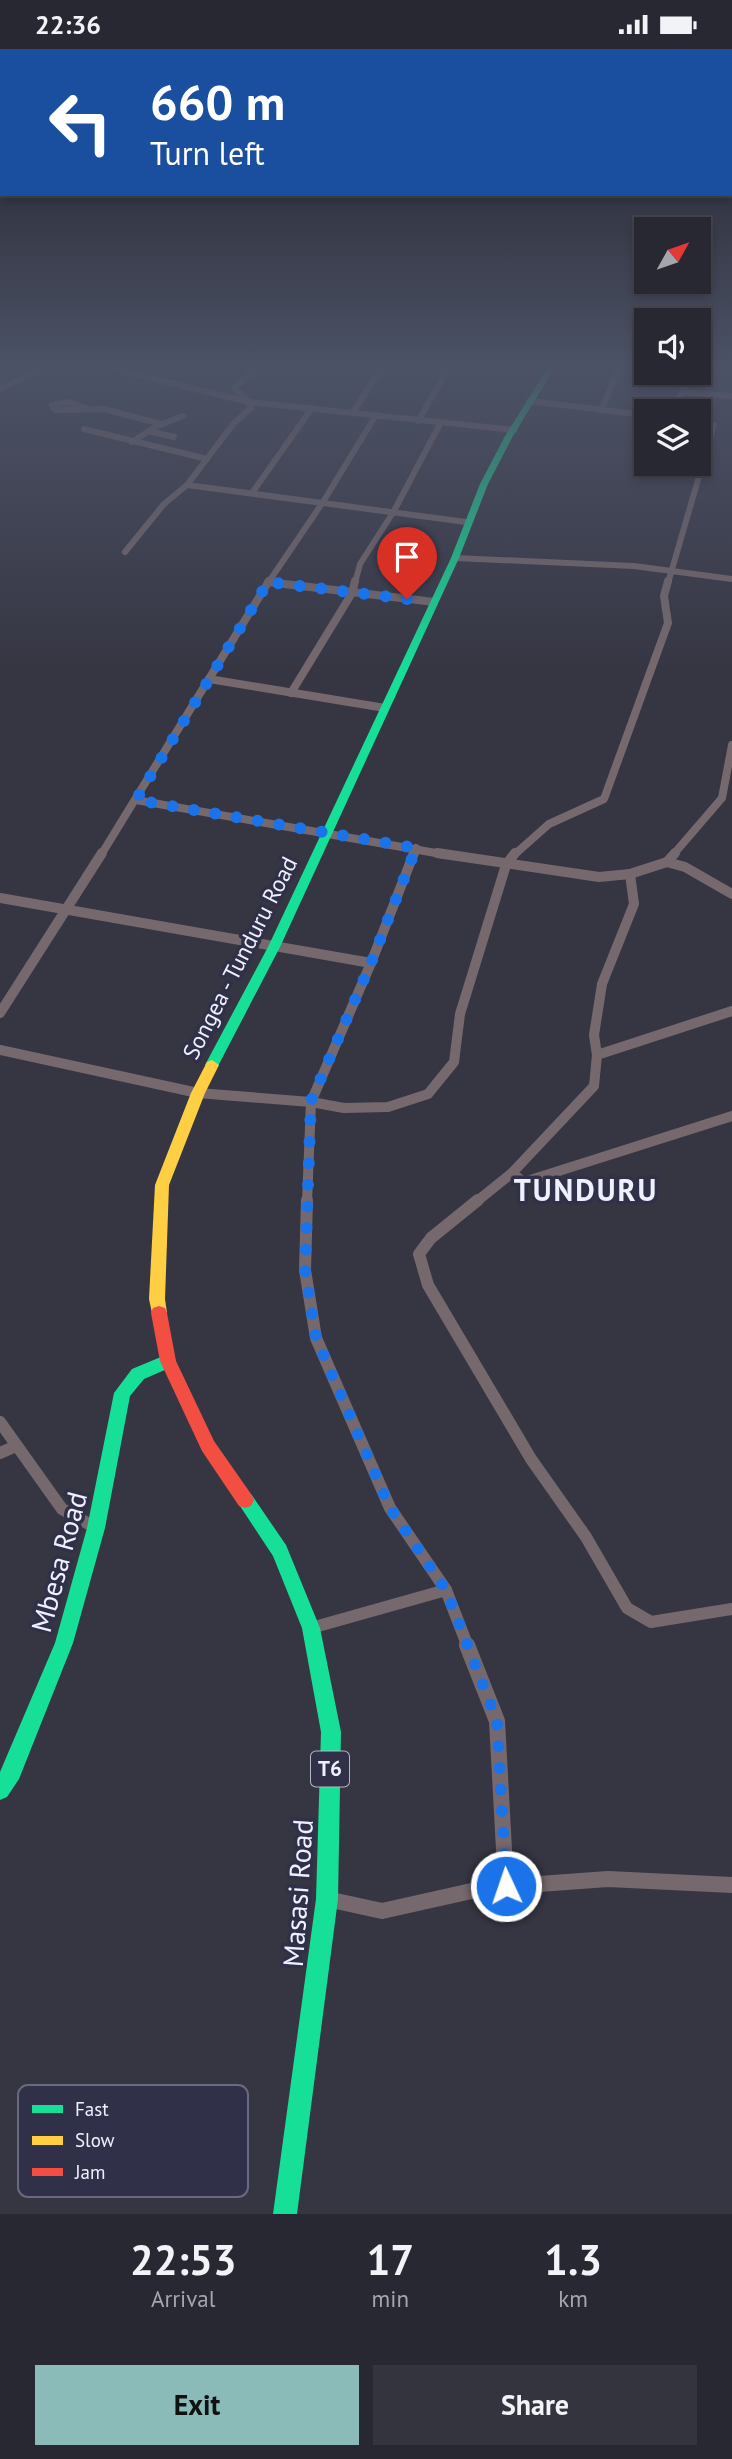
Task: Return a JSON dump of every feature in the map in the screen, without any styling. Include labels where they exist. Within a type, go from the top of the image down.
[{"type":"main road","name":"Songea - Tunduru Road","points":[[168,1361],[157,1299],[162,1185],[198,1093],[274,947],[455,558],[466,522],[494,470]]},
{"type":"main road","name":"Mbesa Road","points":[[0,1790],[12,1772],[64,1643],[96,1528],[122,1393],[138,1374],[168,1361]]},
{"type":"main road","name":"Masasi Road","points":[[168,1361],[208,1445],[281,1551],[311,1628],[331,1732],[327,1899],[285,2214]]},
{"type":"street","points":[[125,552],[164,503],[187,485],[199,470]]},
{"type":"street","points":[[252,493],[268,470]]},
{"type":"street","points":[[0,1013],[64,908],[136,800],[268,582],[342,470]]},
{"type":"street","points":[[291,693],[352,593],[360,565],[415,470]]},
{"type":"street","points":[[0,1050],[198,1093],[311,1101],[344,1108],[388,1107],[428,1094],[454,1062],[460,1014],[506,865],[515,852],[539,831],[571,809],[604,799],[668,623],[664,596],[699,476]]},
{"type":"street","points":[[187,485],[394,510],[466,522]]},
{"type":"street","points":[[455,558],[634,566],[732,579]]},
{"type":"street","points":[[268,582],[434,602]]},
{"type":"street","points":[[209,680],[385,708]]},
{"type":"street","points":[[136,800],[506,865],[598,877],[629,874],[667,862],[722,798],[732,745]]},
{"type":"street","points":[[722,798],[732,799]]},
{"type":"street","points":[[416,848],[371,963],[311,1101],[305,1270],[316,1338],[390,1508],[446,1590],[497,1721],[506,1886]]},
{"type":"street","points":[[667,862],[685,867],[732,894]]},
{"type":"street","points":[[629,874],[634,889],[634,904],[602,984],[594,1035],[597,1055],[594,1086],[512,1173],[430,1238],[419,1254],[428,1286],[531,1459],[586,1537],[627,1608],[652,1622],[732,1609]]},
{"type":"street","points":[[0,898],[371,963]]},
{"type":"street","points":[[597,1055],[732,1011]]},
{"type":"street","points":[[512,1173],[524,1182],[732,1116]]},
{"type":"street","points":[[0,1422],[62,1509],[96,1528]]},
{"type":"street","points":[[0,1453],[16,1446]]},
{"type":"street","points":[[311,1628],[446,1590]]},
{"type":"street","points":[[327,1899],[383,1911],[485,1888],[506,1886],[608,1879],[732,1885]]},
{"type":"traffic: fast","points":[[212,1065],[274,947],[455,558],[463,533],[491,470]]},
{"type":"traffic: fast","points":[[0,1790],[12,1772],[64,1643],[96,1528],[122,1393],[138,1374],[168,1361]]},
{"type":"traffic: fast","points":[[245,1500],[280,1551],[311,1628],[331,1732],[327,1899],[285,2214]]},
{"type":"traffic: slow","points":[[159,1313],[157,1299],[162,1185],[198,1093],[212,1065]]},
{"type":"traffic: jam","points":[[159,1313],[168,1361],[208,1446],[245,1500]]},
{"type":"district","name":"TUNDURU","points":[[586,1191]]},
{"type":"route","points":[[407,599],[268,582],[136,800],[416,848],[371,963],[311,1101],[305,1270],[316,1338],[390,1508],[446,1590],[497,1721],[506,1886]]}]
